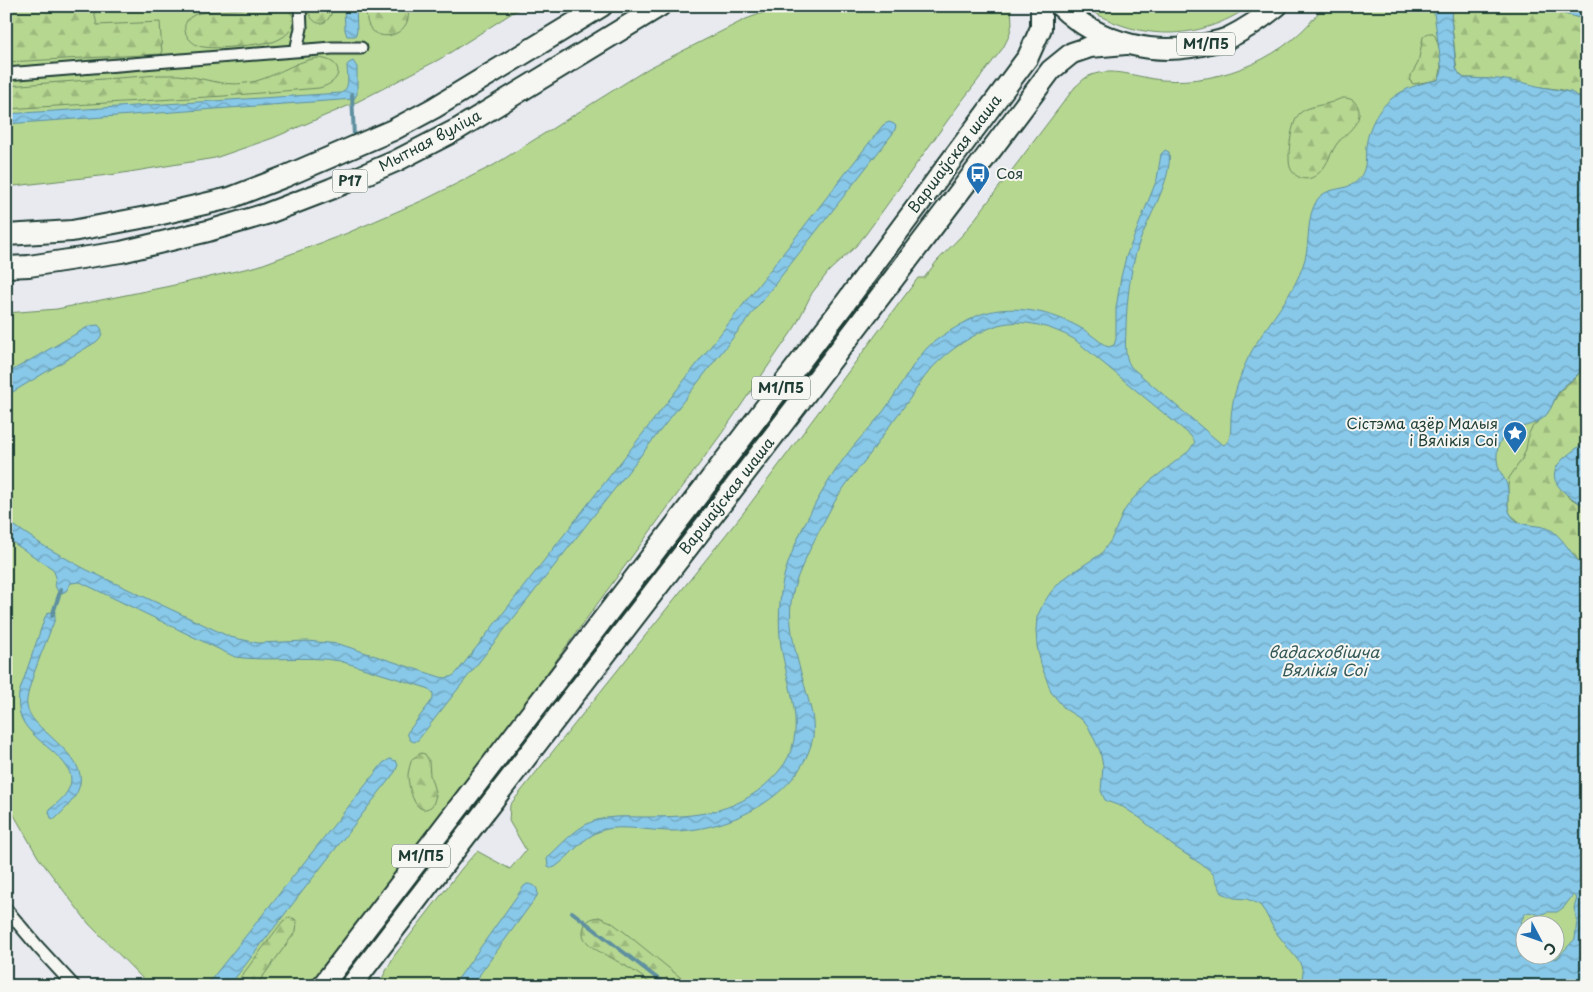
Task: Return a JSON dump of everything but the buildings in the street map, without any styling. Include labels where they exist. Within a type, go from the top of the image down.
[{"type":"highway","name":"Мытная вуліца","points":[[6,235],[72,231],[157,215],[230,198],[393,130],[434,108],[602,6]]},
{"type":"highway","name":"Мытная вуліца","points":[[6,267],[29,266],[121,252],[208,231],[266,214],[331,189],[396,161],[458,129],[660,6]]},
{"type":"highway","name":"Варшаўская шаша","points":[[322,986],[843,306],[1028,57],[1041,28],[1041,6]]},
{"type":"highway","name":"Варшаўская шаша","points":[[1060,6],[1071,17],[1097,33],[1126,44],[1160,50],[1194,48],[1227,39],[1257,23],[1277,6]]},
{"type":"highway","name":"Варшаўская шаша","points":[[351,986],[478,818],[905,266],[1051,70],[1072,54],[1090,47],[1126,44]]},
{"type":"street","points":[[296,51],[301,28],[300,6]]},
{"type":"street","points":[[6,74],[296,51],[361,48]]},
{"type":"street","points":[[6,909],[32,941],[74,986]]},
{"type":"green space","points":[[6,6],[523,6],[440,59],[357,102],[273,138],[215,158],[117,174],[6,187]]},
{"type":"green space","points":[[6,6],[93,6],[97,25],[160,22],[162,54],[6,62]]},
{"type":"green space","points":[[278,6],[288,10],[294,18],[288,33],[273,42],[211,48],[192,42],[186,33],[186,23],[197,14]]},
{"type":"green space","points":[[307,6],[333,6],[328,19],[320,23],[312,19]]},
{"type":"green space","points":[[366,6],[407,6],[408,15],[406,23],[396,34],[381,35],[374,32],[369,26]]},
{"type":"green space","points":[[781,6],[1011,6],[1012,24],[1003,48],[958,106],[866,234],[829,271],[812,293],[795,327],[722,433],[498,740],[308,986],[150,986],[89,924],[38,857],[6,801],[6,313],[57,309],[258,266],[345,234],[426,199],[494,165],[649,68],[746,19]]},
{"type":"green space","points":[[1083,6],[1250,6],[1230,18],[1209,27],[1166,33],[1124,26],[1103,18]]},
{"type":"green space","points":[[1323,6],[1587,6],[1587,986],[378,986],[394,956],[477,851],[510,869],[526,850],[509,821],[510,805],[744,512],[918,278],[924,278],[937,261],[965,232],[1075,87],[1087,77],[1105,72],[1124,73],[1162,80],[1208,78],[1252,64],[1292,40],[1309,24]]},
{"type":"green space","points":[[1453,6],[1536,6],[1587,20],[1587,102],[1563,90],[1464,78],[1457,72],[1451,17]]},
{"type":"green space","points":[[1428,33],[1433,33],[1438,42],[1441,63],[1440,76],[1438,80],[1413,84],[1409,80],[1418,63],[1423,37]]},
{"type":"green space","points":[[318,58],[333,63],[337,67],[338,72],[333,81],[319,88],[224,96],[6,109],[6,86],[159,75],[187,76],[221,83],[237,84],[256,81],[300,63]]},
{"type":"green space","points":[[1343,98],[1352,100],[1358,107],[1359,113],[1356,123],[1336,145],[1319,173],[1308,179],[1297,176],[1290,167],[1289,155],[1290,139],[1297,117],[1300,113],[1314,106],[1331,103]]},
{"type":"green space","points":[[1587,343],[1587,441],[1562,460],[1556,471],[1568,497],[1587,507],[1587,571],[1554,532],[1522,524],[1510,514],[1508,486],[1509,478],[1522,459],[1529,433],[1533,426],[1547,414],[1560,391],[1581,370]]},
{"type":"green space","points":[[421,753],[425,754],[429,761],[430,775],[436,795],[433,805],[427,809],[422,809],[417,805],[411,793],[408,779],[412,759]]},
{"type":"green space","points":[[290,917],[297,922],[296,931],[256,986],[234,986],[283,921]]},
{"type":"green space","points":[[599,917],[611,922],[623,931],[691,986],[653,986],[633,970],[592,947],[583,935],[583,929],[588,921]]},
{"type":"water","points":[[344,6],[356,6],[357,31],[355,36],[347,36]]},
{"type":"water","name":"вадасховішча Вялікія Соі","points":[[1433,6],[1453,6],[1451,17],[1456,68],[1464,78],[1499,79],[1525,83],[1571,92],[1587,102],[1587,343],[1584,349],[1582,366],[1577,375],[1560,390],[1549,411],[1542,419],[1509,432],[1504,436],[1499,445],[1497,462],[1507,485],[1508,508],[1511,515],[1524,524],[1544,527],[1554,532],[1587,571],[1587,986],[1301,986],[1303,972],[1300,963],[1275,931],[1260,905],[1247,899],[1234,898],[1222,893],[1213,874],[1207,868],[1172,845],[1140,818],[1123,807],[1105,800],[1101,791],[1103,766],[1100,751],[1088,726],[1084,721],[1065,709],[1051,692],[1037,646],[1037,617],[1051,592],[1061,581],[1101,554],[1111,540],[1124,511],[1131,501],[1149,482],[1189,451],[1195,442],[1190,435],[1074,339],[1047,327],[1028,323],[1008,323],[989,328],[962,343],[939,361],[924,377],[870,454],[842,490],[822,525],[801,569],[792,596],[791,625],[793,640],[812,714],[813,728],[813,737],[806,758],[794,776],[779,792],[760,806],[740,816],[696,829],[667,831],[611,828],[603,830],[589,837],[555,867],[548,866],[547,859],[550,855],[573,833],[596,820],[623,817],[683,816],[718,810],[750,796],[779,771],[789,757],[794,742],[795,726],[794,710],[779,629],[781,592],[789,561],[810,514],[836,470],[878,418],[919,357],[930,345],[978,315],[1009,309],[1033,311],[1057,317],[1083,329],[1106,346],[1114,345],[1116,339],[1116,308],[1126,257],[1157,179],[1161,154],[1165,150],[1169,152],[1167,174],[1138,246],[1131,276],[1126,316],[1127,358],[1131,367],[1224,445],[1230,435],[1231,413],[1242,372],[1256,343],[1284,303],[1299,275],[1305,259],[1311,214],[1317,200],[1327,192],[1351,185],[1361,176],[1365,165],[1369,132],[1374,119],[1390,100],[1412,87],[1438,80],[1442,71]]},
{"type":"water","points":[[1536,6],[1587,6],[1587,20]]},
{"type":"water","points":[[353,61],[357,67],[357,94],[354,99],[6,124],[6,114],[341,93],[347,85],[347,65]]},
{"type":"water","points":[[889,122],[896,126],[894,132],[418,740],[414,742],[410,740],[407,733],[433,699],[433,693],[427,688],[340,661],[327,659],[235,657],[80,582],[71,583],[66,591],[58,592],[53,569],[6,538],[6,520],[44,546],[85,569],[230,637],[258,643],[307,641],[339,644],[448,678],[458,671],[883,125]]},
{"type":"water","points":[[98,325],[102,334],[96,342],[6,396],[6,374],[86,328]]},
{"type":"water","points":[[1587,441],[1587,507],[1566,494],[1556,482],[1554,475],[1556,468],[1562,460]]},
{"type":"water","points":[[49,612],[55,614],[55,619],[29,688],[27,706],[35,721],[69,755],[80,774],[80,784],[76,794],[68,806],[55,819],[51,818],[49,812],[65,795],[71,783],[70,773],[64,763],[24,723],[19,704],[19,693],[45,617]]},
{"type":"water","points":[[390,759],[396,761],[398,765],[395,772],[229,986],[206,986],[383,763]]},
{"type":"water","points":[[527,884],[536,887],[537,896],[480,974],[477,986],[453,986],[524,886]]},
{"type":"waterway","points":[[352,94],[354,137]]},
{"type":"waterway","points":[[52,616],[61,589]]},
{"type":"waterway","points":[[572,912],[667,986]]},
{"type":"place","name":"Соя","points":[[978,195]]},
{"type":"place","name":"Сістэма азёр Малыя і Вялікія Соі","points":[[1515,454]]}]
